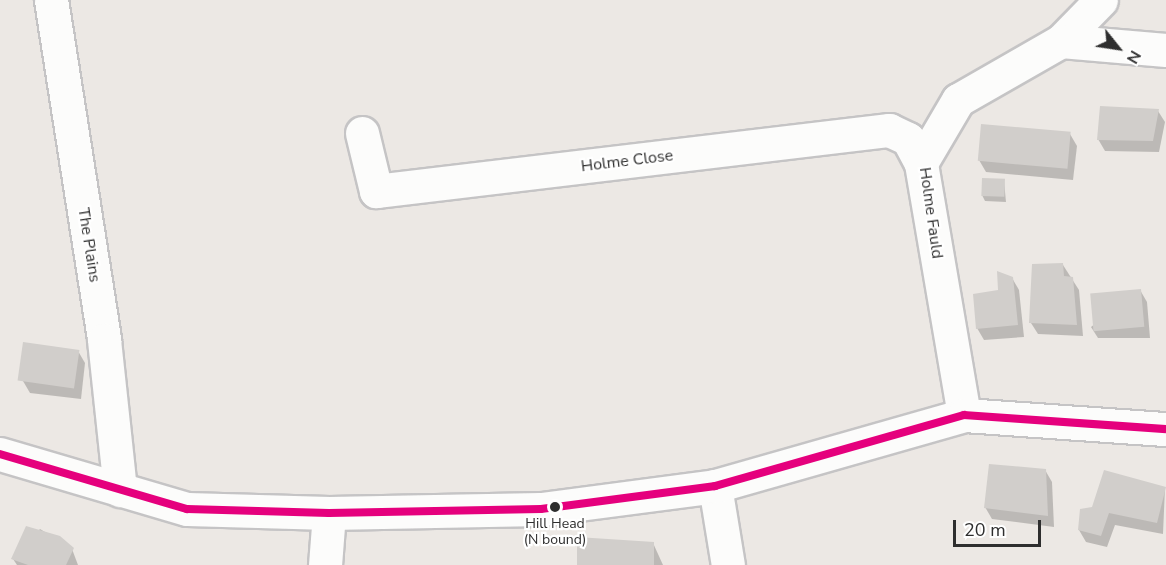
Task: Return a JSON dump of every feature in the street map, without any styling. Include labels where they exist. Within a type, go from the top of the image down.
[{"type":"street","name":"The Plains","points":[[51,0],[104,340],[120,490]]},
{"type":"street","name":"Holme Fauld","points":[[964,415],[921,163],[958,100],[1061,41],[1101,0]]},
{"type":"street","points":[[1061,41],[1166,50]]},
{"type":"street","name":"Holme Close","points":[[362,133],[376,191],[889,130],[909,139],[921,163]]},
{"type":"street","points":[[0,454],[188,509],[329,513],[541,509],[715,486],[964,415],[1166,429]]},
{"type":"street","points":[[715,486],[728,565]]},
{"type":"street","points":[[325,565],[329,513]]},
{"type":"building","points":[[1100,106],[1159,109],[1153,141],[1097,140]]},
{"type":"building","points":[[981,124],[1071,132],[1067,169],[978,161]]},
{"type":"building","points":[[982,178],[1005,179],[1004,197],[981,196]]},
{"type":"building","points":[[1063,263],[1064,276],[1073,277],[1077,325],[1029,323],[1032,264]]},
{"type":"building","points":[[997,271],[1013,277],[1018,325],[976,329],[973,294],[998,290]]},
{"type":"building","points":[[1141,289],[1144,327],[1094,331],[1090,293]]},
{"type":"building","points":[[23,342],[79,350],[74,389],[18,381]]},
{"type":"building","points":[[989,464],[1046,469],[1048,516],[984,508]]},
{"type":"building","points":[[1104,470],[1166,487],[1157,523],[1109,513],[1101,536],[1078,530],[1080,509],[1092,507]]},
{"type":"building","points":[[26,526],[60,536],[74,548],[66,565],[28,565],[11,559]]},
{"type":"building","points":[[577,537],[654,542],[654,565],[577,565]]},
{"type":"transit line","points":[[0,454],[187,509],[329,513],[541,509],[715,486],[964,415],[1166,429]]},
{"type":"place","name":"Hill Head (N bound)","points":[[555,507]]}]
